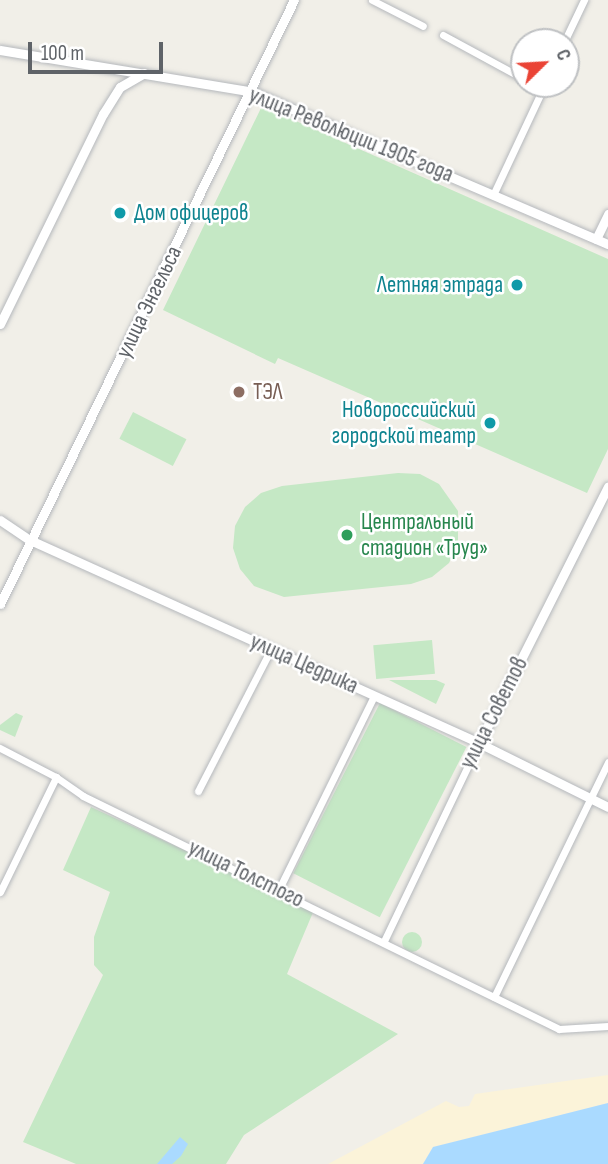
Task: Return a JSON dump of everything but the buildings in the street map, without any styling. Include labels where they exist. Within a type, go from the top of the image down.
[{"type":"street","name":"улица Энгельса","points":[[0,604],[253,92],[294,0]]},
{"type":"street","points":[[372,0],[423,26]]},
{"type":"street","points":[[571,28],[584,0]]},
{"type":"street","points":[[443,35],[510,71]]},
{"type":"street","name":"улица Революции 1905 года","points":[[0,51],[253,92],[608,244]]},
{"type":"street","points":[[0,324],[103,114],[120,87],[144,73]]},
{"type":"street","points":[[493,195],[538,98]]},
{"type":"street","points":[[596,239],[608,215]]},
{"type":"street","name":"улица Советов","points":[[384,941],[479,743],[603,508],[608,487]]},
{"type":"street","name":"улица Цедрика","points":[[0,520],[30,540],[479,743],[608,807]]},
{"type":"street","points":[[198,791],[271,649]]},
{"type":"street","points":[[279,889],[374,695]]},
{"type":"street","name":"улица Толстого","points":[[0,748],[57,777],[83,796],[279,889],[559,1029],[608,1026]]},
{"type":"street","points":[[494,998],[608,762]]},
{"type":"street","points":[[0,892],[57,777]]},
{"type":"green space","points":[[262,106],[608,259],[608,449],[587,493],[278,358],[275,364],[163,310]]},
{"type":"green space","points":[[133,412],[186,439],[173,466],[119,439]]},
{"type":"green space","name":"Центральный стадион «Труд»","points":[[398,473],[420,474],[439,484],[458,511],[458,544],[449,563],[432,577],[411,584],[284,597],[254,586],[240,569],[233,548],[235,526],[245,507],[261,493],[282,486]]},
{"type":"green space","points":[[432,640],[435,674],[376,679],[373,645]]},
{"type":"green space","points":[[389,680],[436,680],[445,684],[436,704]]},
{"type":"green space","points":[[380,703],[466,747],[380,917],[293,873]]},
{"type":"green space","points":[[16,713],[23,716],[15,737],[0,730],[0,725]]},
{"type":"green space","points":[[91,807],[314,910],[287,974],[398,1034],[244,1135],[226,1164],[76,1164],[23,1142],[103,975],[94,965],[94,937],[110,892],[63,870]]},
{"type":"green space","points":[[412,932],[419,935],[422,942],[419,949],[412,952],[405,949],[402,942],[405,935]]},
{"type":"sand","points":[[608,1075],[608,1103],[433,1147],[423,1164],[328,1164],[446,1101],[459,1107],[469,1106],[475,1094]]},
{"type":"water","points":[[608,1103],[608,1164],[423,1164],[433,1147]]},
{"type":"water","points":[[180,1137],[188,1144],[181,1156],[172,1164],[157,1164]]},
{"type":"place","name":"Дом офицеров","points":[[120,213]]},
{"type":"place","name":"Летняя этрада","points":[[517,285]]},
{"type":"place","name":"ТЭЛ","points":[[239,392]]},
{"type":"place","name":"Новороссийский городской театр","points":[[490,423]]},
{"type":"place","name":"Центральный стадион «Труд»","points":[[347,535]]}]
